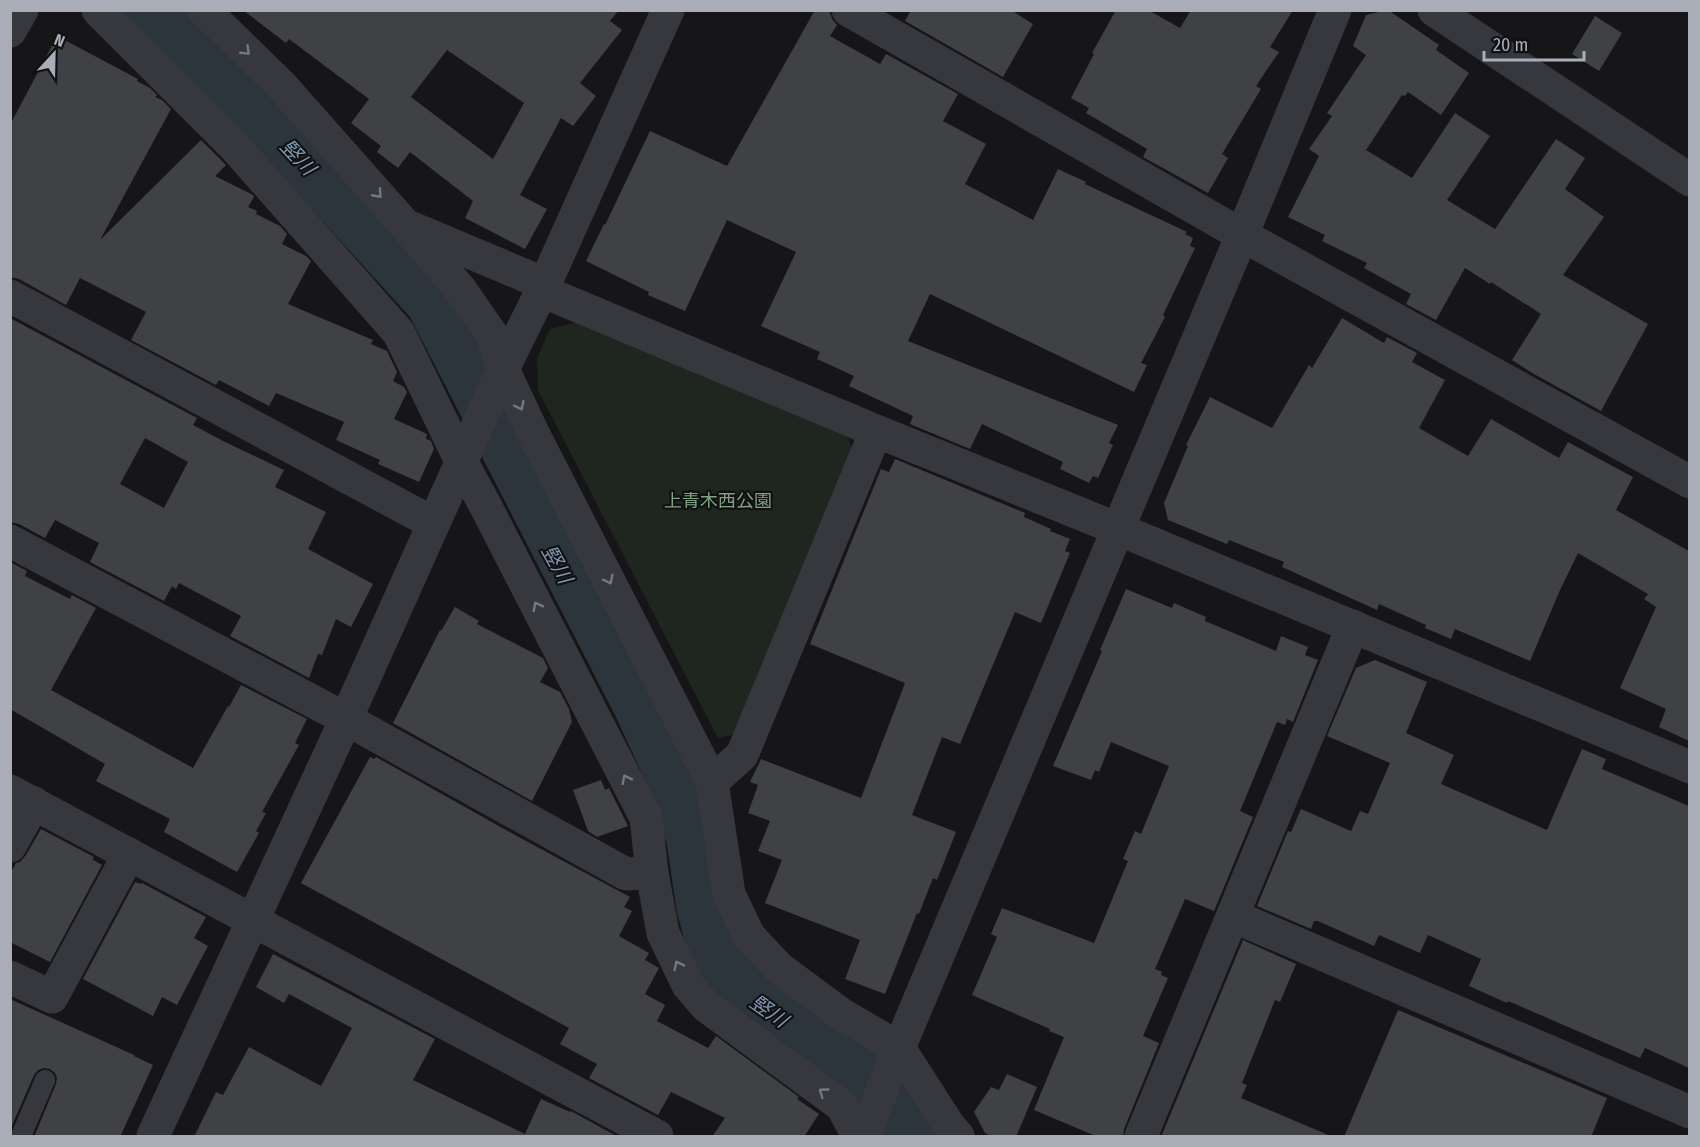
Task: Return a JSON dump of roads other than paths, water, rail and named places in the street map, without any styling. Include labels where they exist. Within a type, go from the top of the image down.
[{"type":"street","points":[[10,31],[22,10]]},
{"type":"street","points":[[98,10],[235,147],[399,333],[461,461],[646,818],[652,873],[663,933],[688,985],[706,1006],[842,1106],[863,1134]]},
{"type":"street","points":[[204,10],[281,85],[460,289],[492,335],[503,369],[539,444],[712,782],[729,894],[749,936],[779,968],[896,1055],[958,1137]]},
{"type":"street","points":[[153,1137],[346,719],[503,369],[543,288],[668,10]]},
{"type":"street","points":[[848,10],[1242,235],[1689,482]]},
{"type":"street","points":[[863,1134],[1335,10]]},
{"type":"street","points":[[1434,10],[1689,180]]},
{"type":"street","points":[[405,225],[543,288],[876,431],[1353,626],[1689,767]]},
{"type":"street","points":[[10,296],[433,523]]},
{"type":"street","points":[[712,782],[742,755],[876,431]]},
{"type":"street","points":[[10,541],[346,719],[626,874],[652,873]]},
{"type":"street","points":[[1141,1137],[1353,626]]},
{"type":"street","points":[[10,846],[22,797],[657,1137]]},
{"type":"street","points":[[10,977],[52,997],[129,854]]},
{"type":"street","points":[[1233,916],[1689,1112]]},
{"type":"lane","points":[[21,1137],[45,1080]]},
{"type":"water","name":"竪川","points":[[120,11],[191,11],[452,291],[686,744],[725,908],[877,1046],[946,1136],[874,1136],[726,1005],[691,963],[677,913],[667,845],[653,798],[616,717],[410,317],[252,144]]},
{"type":"park label","name":"上青木西公園","points":[[718,501]]}]
